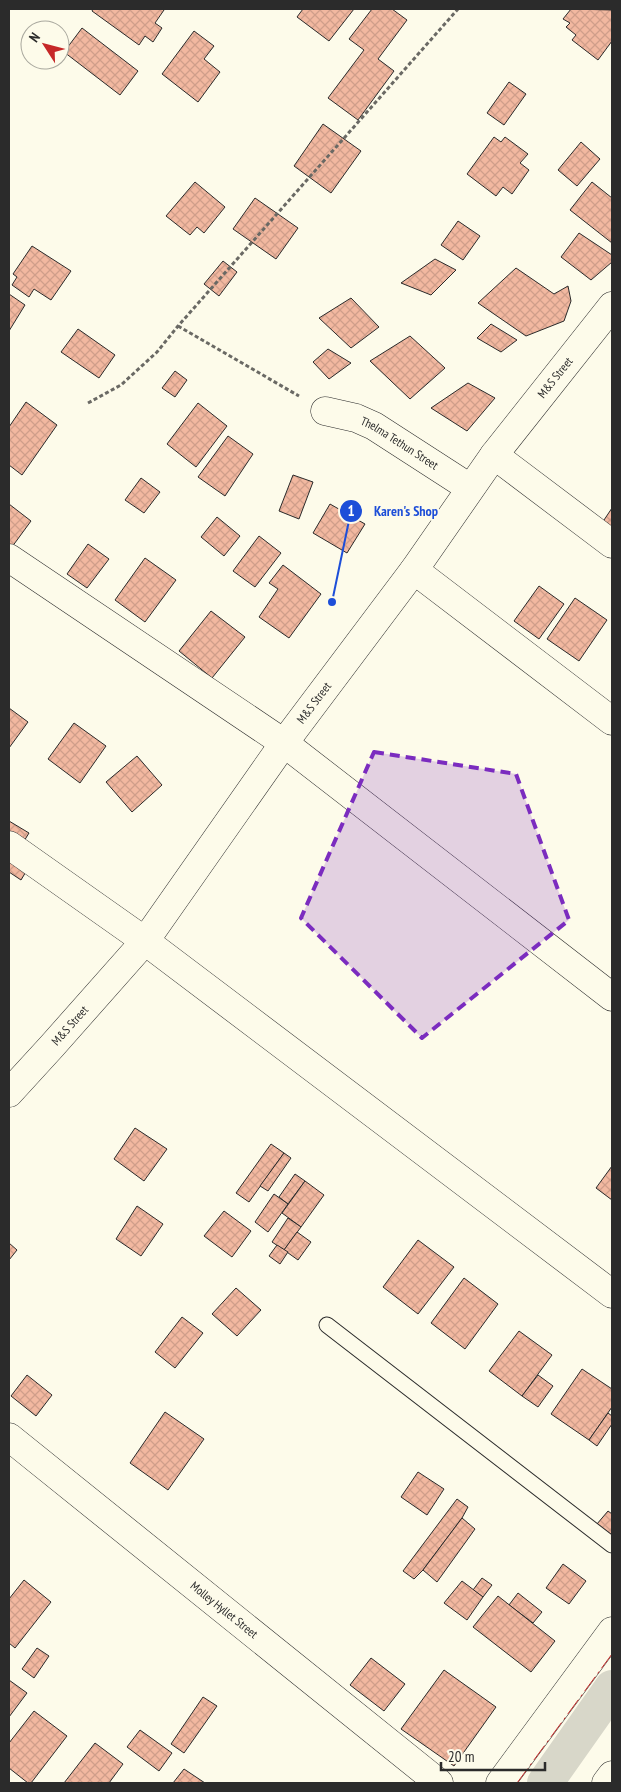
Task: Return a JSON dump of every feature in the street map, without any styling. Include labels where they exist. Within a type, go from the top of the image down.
[{"type":"street","name":"M&S Street","points":[[9,1093],[145,941],[284,744],[414,570],[494,455],[612,306]]},
{"type":"street","name":"Thelma Tethun Street","points":[[325,411],[356,418],[374,426],[470,488]]},
{"type":"street","points":[[494,455],[612,544]]},
{"type":"street","points":[[9,558],[284,744],[612,997]]},
{"type":"street","points":[[414,570],[612,721]]},
{"type":"street","points":[[9,845],[145,941],[612,1294]]},
{"type":"street","name":"Molley Hyllet Street","points":[[9,1437],[439,1783]]},
{"type":"street","points":[[500,1783],[612,1631]]},
{"type":"street","points":[[606,1783],[612,1775]]},
{"type":"lane","points":[[327,1325],[612,1545]]},
{"type":"path","points":[[88,403],[121,385],[157,352],[458,9]]},
{"type":"path","points":[[178,326],[325,411]]},
{"type":"highlighted area","points":[[374,752],[516,774],[569,920],[422,1038],[301,918]]},
{"type":"building","points":[[93,9],[162,9],[164,10],[155,23],[162,28],[153,42],[145,36],[139,45],[92,11]]},
{"type":"building","points":[[303,9],[354,9],[329,41],[297,17]]},
{"type":"building","points":[[372,9],[392,9],[407,20],[378,59],[394,71],[358,120],[328,98],[364,50],[349,39]]},
{"type":"building","points":[[571,9],[612,10],[612,41],[598,60],[572,40],[576,35],[566,27],[570,23],[563,19]]},
{"type":"building","points":[[82,28],[138,71],[120,95],[70,57],[70,44]]},
{"type":"building","points":[[194,31],[214,46],[204,59],[220,72],[198,102],[162,74]]},
{"type":"building","points":[[509,82],[526,94],[504,125],[487,113]]},
{"type":"building","points":[[323,124],[361,151],[331,193],[294,166]]},
{"type":"building","points":[[494,137],[501,142],[505,137],[528,154],[520,163],[529,170],[512,194],[503,187],[496,196],[467,174]]},
{"type":"building","points":[[581,142],[600,159],[577,186],[558,170]]},
{"type":"building","points":[[195,182],[225,207],[204,233],[197,227],[190,235],[166,216]]},
{"type":"building","points":[[592,182],[612,198],[612,243],[570,210]]},
{"type":"building","points":[[255,198],[298,228],[276,259],[233,229]]},
{"type":"building","points":[[458,221],[480,236],[463,260],[441,245]]},
{"type":"building","points":[[579,233],[612,255],[612,262],[591,280],[561,257]]},
{"type":"building","points":[[32,246],[71,271],[51,300],[34,289],[29,297],[12,285],[17,277],[13,274]]},
{"type":"building","points":[[435,259],[456,270],[431,295],[401,283]]},
{"type":"building","points":[[223,261],[237,272],[219,296],[204,284]]},
{"type":"building","points":[[516,268],[554,294],[568,286],[571,301],[564,321],[526,336],[478,303]]},
{"type":"building","points":[[9,294],[25,305],[9,331]]},
{"type":"building","points":[[351,298],[379,327],[351,348],[319,318]]},
{"type":"building","points":[[491,324],[517,340],[501,352],[477,338]]},
{"type":"building","points":[[78,329],[115,355],[99,378],[61,352]]},
{"type":"building","points":[[410,336],[445,368],[410,399],[370,361]]},
{"type":"building","points":[[328,349],[351,363],[329,379],[313,362]]},
{"type":"building","points":[[175,371],[187,380],[175,397],[162,388]]},
{"type":"building","points":[[468,383],[495,398],[467,431],[431,408]]},
{"type":"building","points":[[26,402],[57,425],[22,475],[9,465],[9,427]]},
{"type":"building","points":[[198,403],[227,426],[196,467],[167,444]]},
{"type":"building","points":[[228,436],[253,454],[225,496],[198,477]]},
{"type":"building","points":[[293,475],[313,482],[299,519],[279,511]]},
{"type":"building","points":[[141,478],[160,492],[144,513],[125,500]]},
{"type":"building","points":[[9,504],[31,521],[9,551]]},
{"type":"building","points":[[330,504],[365,524],[347,553],[313,533]]},
{"type":"building","points":[[612,508],[612,530],[602,523]]},
{"type":"building","points":[[217,517],[240,536],[224,556],[201,537]]},
{"type":"building","points":[[259,536],[281,553],[255,587],[233,571]]},
{"type":"building","points":[[88,544],[109,559],[87,588],[67,574]]},
{"type":"building","points":[[145,558],[176,580],[145,622],[115,600]]},
{"type":"building","points":[[283,565],[321,594],[289,638],[259,617],[278,589],[269,583]]},
{"type":"building","points":[[539,586],[564,604],[539,639],[514,621]]},
{"type":"building","points":[[575,598],[607,620],[579,661],[547,639]]},
{"type":"building","points":[[211,611],[245,637],[212,678],[179,651]]},
{"type":"building","points":[[9,708],[28,722],[9,748]]},
{"type":"building","points":[[74,723],[106,746],[80,783],[48,759]]},
{"type":"building","points":[[137,756],[162,785],[132,812],[106,782]]},
{"type":"building","points":[[9,821],[29,833],[21,846],[36,855],[21,880],[9,872]]},
{"type":"building","points":[[135,1128],[167,1149],[144,1181],[114,1159]]},
{"type":"building","points":[[271,1144],[284,1153],[249,1202],[236,1193]]},
{"type":"building","points":[[284,1153],[291,1158],[268,1191],[260,1186]]},
{"type":"building","points":[[612,1166],[612,1200],[596,1188]]},
{"type":"building","points":[[295,1174],[305,1181],[288,1204],[279,1197]]},
{"type":"building","points":[[305,1181],[324,1195],[301,1227],[282,1213]]},
{"type":"building","points":[[274,1194],[288,1204],[268,1232],[255,1222]]},
{"type":"building","points":[[137,1206],[163,1224],[141,1256],[116,1239]]},
{"type":"building","points":[[224,1211],[251,1231],[232,1257],[204,1236]]},
{"type":"building","points":[[288,1218],[301,1227],[284,1250],[272,1242]]},
{"type":"building","points":[[297,1232],[311,1242],[298,1260],[284,1250]]},
{"type":"building","points":[[418,1240],[454,1267],[418,1314],[383,1287]]},
{"type":"building","points":[[9,1243],[17,1250],[9,1260]]},
{"type":"building","points":[[277,1245],[288,1252],[280,1264],[269,1256]]},
{"type":"building","points":[[464,1278],[498,1304],[465,1349],[431,1323]]},
{"type":"building","points":[[236,1288],[261,1310],[237,1336],[212,1314]]},
{"type":"building","points":[[182,1317],[203,1333],[175,1368],[155,1352]]},
{"type":"building","points":[[519,1331],[552,1355],[522,1396],[489,1371]]},
{"type":"building","points":[[582,1369],[612,1389],[612,1407],[589,1440],[551,1414]]},
{"type":"building","points":[[27,1375],[52,1395],[36,1416],[11,1396]]},
{"type":"building","points":[[538,1375],[553,1386],[538,1407],[522,1396]]},
{"type":"building","points":[[165,1412],[204,1439],[168,1490],[130,1463]]},
{"type":"building","points":[[608,1413],[612,1416],[612,1424],[597,1446],[589,1440]]},
{"type":"building","points":[[418,1472],[444,1489],[427,1515],[401,1497]]},
{"type":"building","points":[[457,1499],[468,1507],[462,1518],[423,1570],[414,1579],[403,1571]]},
{"type":"building","points":[[608,1511],[612,1514],[612,1548],[591,1531]]},
{"type":"building","points":[[462,1518],[475,1529],[437,1582],[423,1570]]},
{"type":"building","points":[[563,1564],[586,1581],[569,1604],[546,1588]]},
{"type":"building","points":[[482,1578],[492,1585],[483,1597],[473,1590]]},
{"type":"building","points":[[24,1580],[51,1602],[15,1648],[9,1643],[9,1599]]},
{"type":"building","points":[[462,1581],[483,1597],[467,1620],[444,1603]]},
{"type":"building","points":[[518,1593],[542,1612],[533,1623],[509,1605]]},
{"type":"building","points":[[498,1596],[555,1641],[531,1672],[473,1627]]},
{"type":"building","points":[[37,1648],[49,1656],[34,1678],[22,1669]]},
{"type":"building","points":[[371,1658],[405,1684],[384,1711],[350,1685]]},
{"type":"building","points":[[444,1670],[496,1707],[454,1766],[401,1729]]},
{"type":"building","points":[[9,1680],[27,1693],[9,1717]]},
{"type":"building","points":[[203,1697],[217,1706],[184,1753],[171,1744]]},
{"type":"building","points":[[34,1711],[67,1736],[31,1783],[28,1783],[9,1768],[9,1743]]},
{"type":"building","points":[[140,1730],[172,1753],[159,1771],[127,1747]]},
{"type":"building","points":[[95,1743],[123,1764],[109,1783],[64,1783]]},
{"type":"building","points":[[184,1769],[205,1783],[173,1783]]},
{"type":"waterway","points":[[545,1783],[612,1688]]},
{"type":"power","points":[[517,1783],[612,1654]]},
{"type":"place","name":"Karen's Shop","points":[[332,602]]}]
